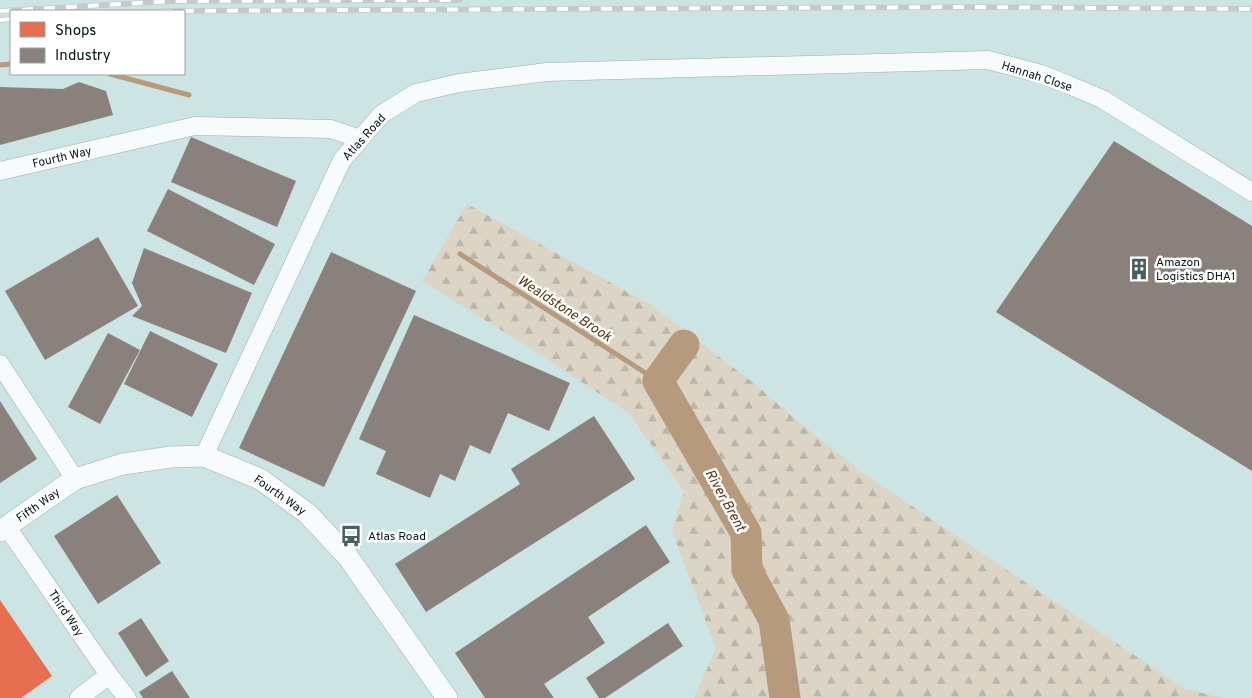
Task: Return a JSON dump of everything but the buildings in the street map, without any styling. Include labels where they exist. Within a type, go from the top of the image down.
[{"type":"main road","name":"Fourth Way","points":[[75,479],[123,464],[172,457],[204,456],[260,479],[308,514],[348,557],[447,698]]},
{"type":"main road","name":"Fifth Way","points":[[3,529],[75,479]]},
{"type":"street","name":"Hannah Close","points":[[794,66],[988,60],[1041,74],[1102,100],[1252,192]]},
{"type":"street","name":"Atlas Road","points":[[204,456],[342,160],[382,114],[416,93],[459,82],[547,72],[794,66]]},
{"type":"street","name":"Fourth Way","points":[[0,171],[195,126],[331,129],[360,139]]},
{"type":"street","points":[[0,364],[75,479]]},
{"type":"street","name":"Third Way","points":[[3,529],[127,698]]},
{"type":"street","points":[[79,698],[109,675]]},
{"type":"green space","points":[[467,204],[651,305],[756,385],[812,433],[870,478],[1185,689],[1223,698],[694,698],[716,649],[672,531],[684,492],[630,414],[527,346],[422,281]]},
{"type":"waterway","name":"Wealdstone Brook","points":[[0,65],[10,64]]},
{"type":"waterway","name":"Wealdstone Brook","points":[[114,75],[189,95]]},
{"type":"waterway","name":"Wealdstone Brook","points":[[460,254],[658,381]]},
{"type":"waterway","name":"River Brent","points":[[684,345],[658,381],[746,533],[747,570],[774,620],[785,698]]},
{"type":"railway","points":[[18,10],[175,1],[460,0]]},
{"type":"railway","points":[[185,11],[965,7],[1252,9]]},
{"type":"railway","points":[[0,11],[10,10]]},
{"type":"railway","points":[[0,20],[10,19]]},
{"type":"place","name":"Amazon Logistics DHA1","points":[[1139,269]]},
{"type":"place","name":"Atlas Road","points":[[351,536]]}]
